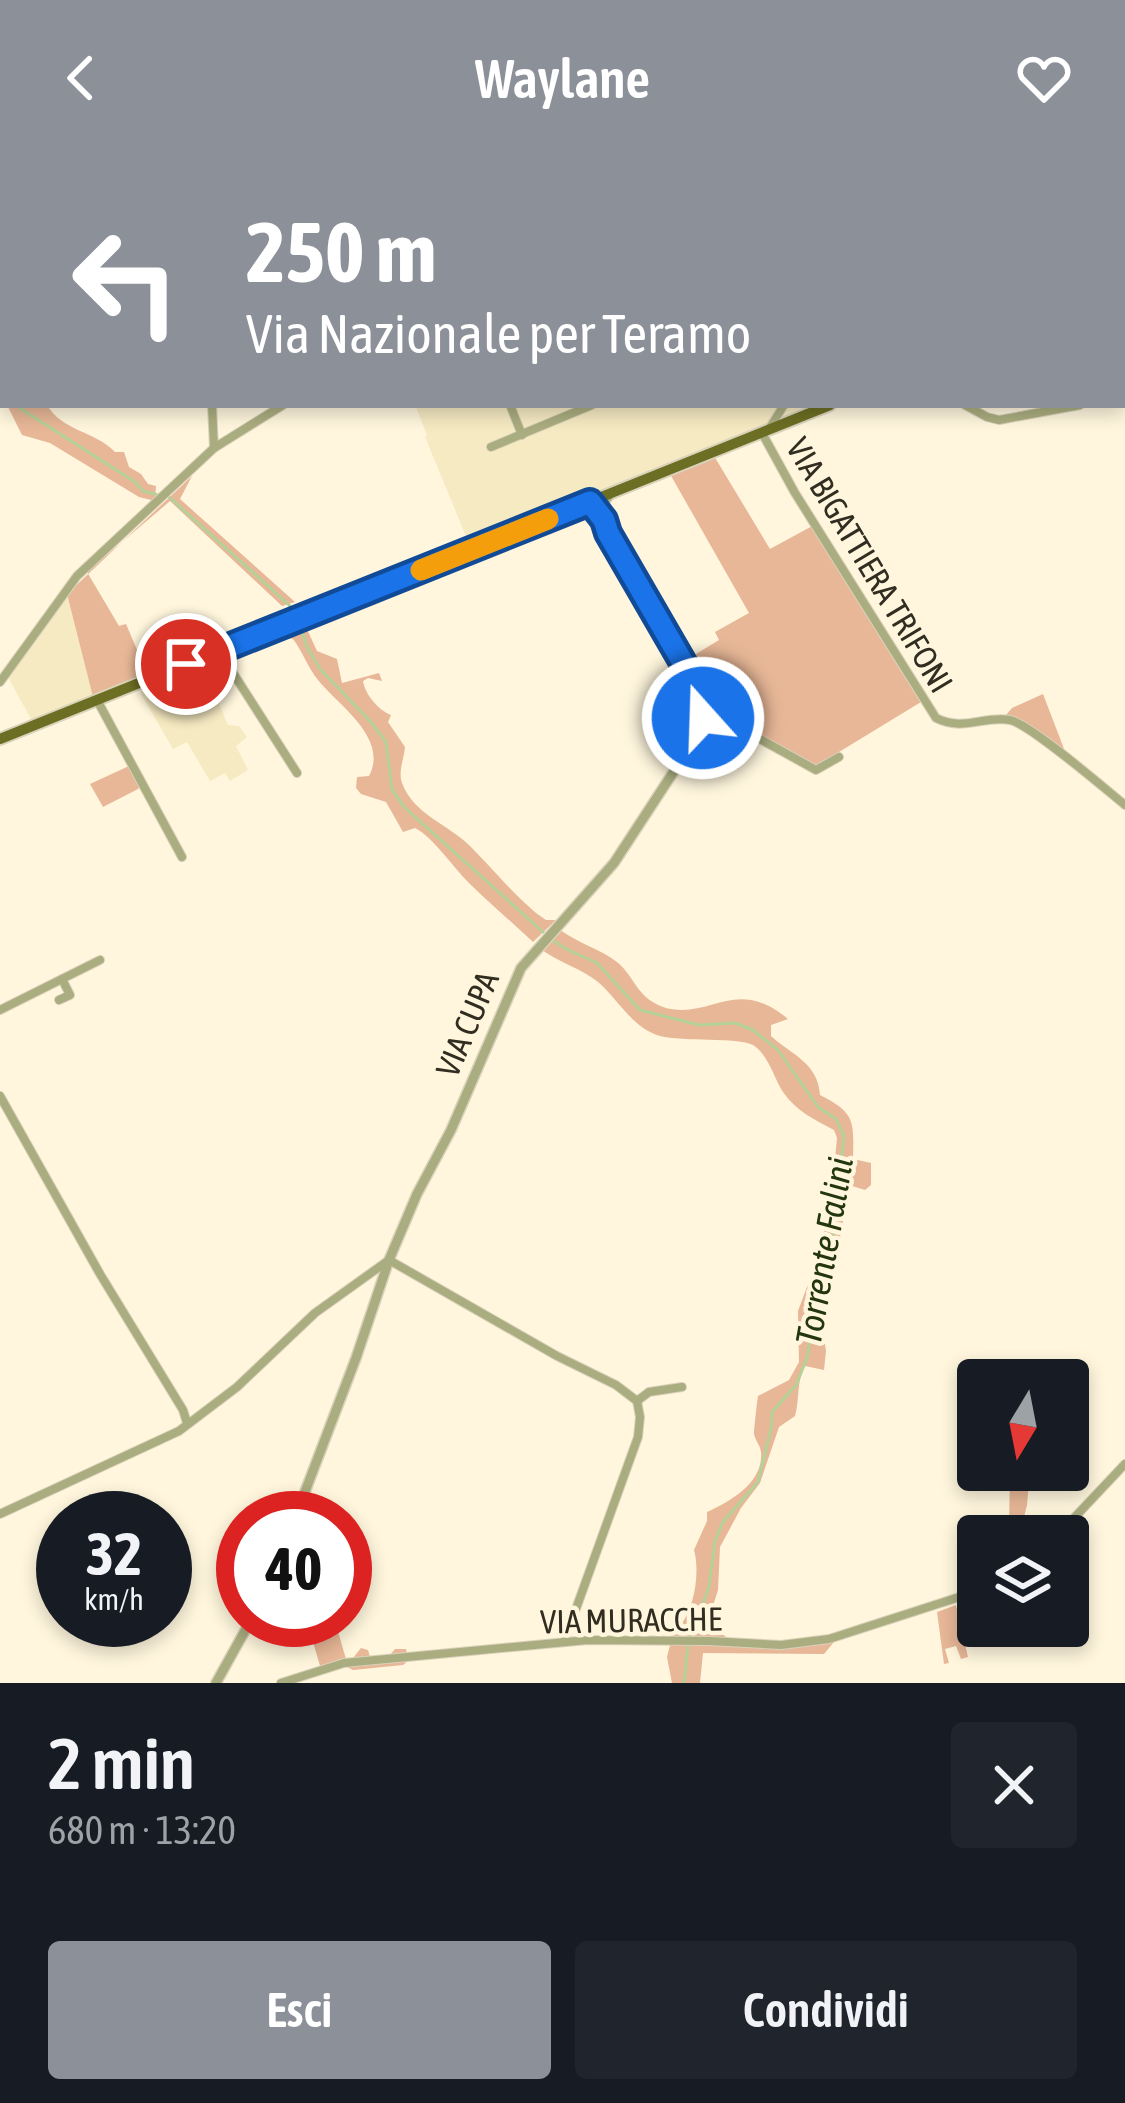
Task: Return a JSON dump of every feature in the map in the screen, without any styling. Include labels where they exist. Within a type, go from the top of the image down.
[{"type":"main road","points":[[0,739],[765,432],[805,410]]},
{"type":"street","points":[[212,408],[214,448]]},
{"type":"street","points":[[0,682],[77,576],[214,448],[279,408]]},
{"type":"street","points":[[511,408],[522,435]]},
{"type":"street","points":[[491,447],[585,408]]},
{"type":"street","points":[[765,432],[786,408]]},
{"type":"street","points":[[970,408],[1004,419],[1064,408]]},
{"type":"street","name":"VIA BIGATTIERA TRIFONI","points":[[765,432],[795,493],[936,718],[953,724],[1001,720],[1022,725],[1125,805]]},
{"type":"street","points":[[600,521],[610,494]]},
{"type":"street","points":[[590,502],[696,685],[704,702],[701,725]]},
{"type":"street","points":[[567,511],[583,511],[600,521]]},
{"type":"street","points":[[219,651],[297,772]]},
{"type":"street","points":[[97,699],[182,857]]},
{"type":"street","points":[[701,725],[720,717],[816,770],[839,757]]},
{"type":"street","name":"VIA CUPA","points":[[305,1491],[389,1260],[521,968],[614,863],[701,725]]},
{"type":"street","points":[[0,1010],[100,960]]},
{"type":"street","points":[[59,1000],[70,994],[62,979]]},
{"type":"street","points":[[0,1096],[187,1423]]},
{"type":"street","points":[[0,1514],[179,1431],[237,1387],[315,1313],[389,1260],[637,1400],[638,1436],[564,1642]]},
{"type":"street","points":[[637,1400],[649,1392],[682,1388]]},
{"type":"street","points":[[1077,1515],[1125,1464]]},
{"type":"street","name":"VIA MURACCHE","points":[[281,1683],[344,1663],[564,1642],[781,1645],[813,1641],[957,1598]]},
{"type":"street","points":[[216,1683],[235,1647]]},
{"type":"shaded area","points":[[8,408],[49,408],[70,426],[115,452],[124,452],[129,467],[156,486],[155,501],[139,497],[50,443],[22,435]]},
{"type":"shaded area","points":[[416,408],[814,408],[470,546]]},
{"type":"shaded area","points":[[714,456],[770,549],[814,525],[921,702],[816,766],[712,710],[686,660],[719,640],[715,632],[749,613],[670,474]]},
{"type":"shaded area","points":[[192,476],[180,499],[295,602],[282,606],[170,501],[122,542]]},
{"type":"shaded area","points":[[88,574],[119,626],[126,624],[147,673],[93,697],[67,594]]},
{"type":"shaded area","points":[[67,594],[93,697],[32,721],[8,677]]},
{"type":"shaded area","points":[[305,625],[317,651],[337,659],[342,683],[379,673],[382,681],[363,681],[373,701],[391,715],[388,722],[405,747],[401,774],[407,794],[470,846],[536,913],[556,920],[533,942],[429,838],[415,828],[403,832],[386,802],[356,788],[357,777],[369,776],[372,749],[359,724],[314,675],[293,639],[282,636]]},
{"type":"shaded area","points":[[203,665],[228,725],[239,726],[247,737],[236,746],[248,770],[230,781],[225,773],[210,781],[187,742],[173,749],[140,692]]},
{"type":"shaded area","points":[[1043,694],[1066,754],[1005,716]]},
{"type":"shaded area","points":[[129,766],[140,786],[103,807],[90,784]]},
{"type":"shaded area","points":[[560,930],[617,962],[647,998],[663,1007],[694,1009],[752,1000],[788,1019],[771,1025],[771,1036],[809,1067],[820,1095],[850,1119],[853,1159],[871,1163],[871,1185],[865,1190],[849,1185],[821,1319],[824,1370],[805,1366],[795,1416],[779,1427],[760,1483],[720,1547],[718,1590],[708,1622],[734,1639],[665,1639],[680,1626],[693,1600],[694,1550],[707,1512],[735,1497],[757,1473],[761,1452],[754,1434],[758,1396],[789,1380],[799,1362],[798,1311],[830,1209],[837,1138],[834,1130],[788,1099],[753,1045],[670,1038],[641,1027],[598,982],[542,950]]},
{"type":"shaded area","points":[[1010,1491],[1028,1491],[1024,1515],[1009,1515]]},
{"type":"shaded area","points":[[956,1605],[957,1647],[966,1647],[968,1657],[961,1659],[956,1646],[945,1649],[949,1663],[944,1664],[937,1612]]},
{"type":"shaded area","points":[[834,1642],[824,1654],[703,1653],[700,1683],[672,1683],[667,1657],[670,1645]]},
{"type":"shaded area","points":[[314,1647],[343,1647],[346,1659],[361,1648],[370,1657],[406,1649],[409,1660],[403,1665],[353,1670],[345,1659],[320,1666]]},
{"type":"waterway","name":"Torrente Falini","points":[[20,408],[143,491],[158,495]]},
{"type":"waterway","name":"Torrente Falini","points":[[169,497],[295,614]]},
{"type":"waterway","name":"Torrente Falini","points":[[299,622],[320,669],[386,742],[392,790],[405,808],[543,932]]},
{"type":"waterway","name":"Torrente Falini","points":[[551,939],[597,963],[640,1010],[699,1025],[735,1023],[753,1030],[778,1050],[818,1107],[836,1119],[844,1136],[831,1249],[807,1358],[796,1385],[772,1412],[758,1482],[723,1522],[715,1541],[709,1587],[691,1636]]},
{"type":"waterway","name":"Torrente Falini","points":[[684,1683],[688,1645]]},
{"type":"slow traffic","points":[[421,570],[548,519]]},
{"type":"route","points":[[186,664],[590,502],[696,685],[704,702],[703,718]]}]
